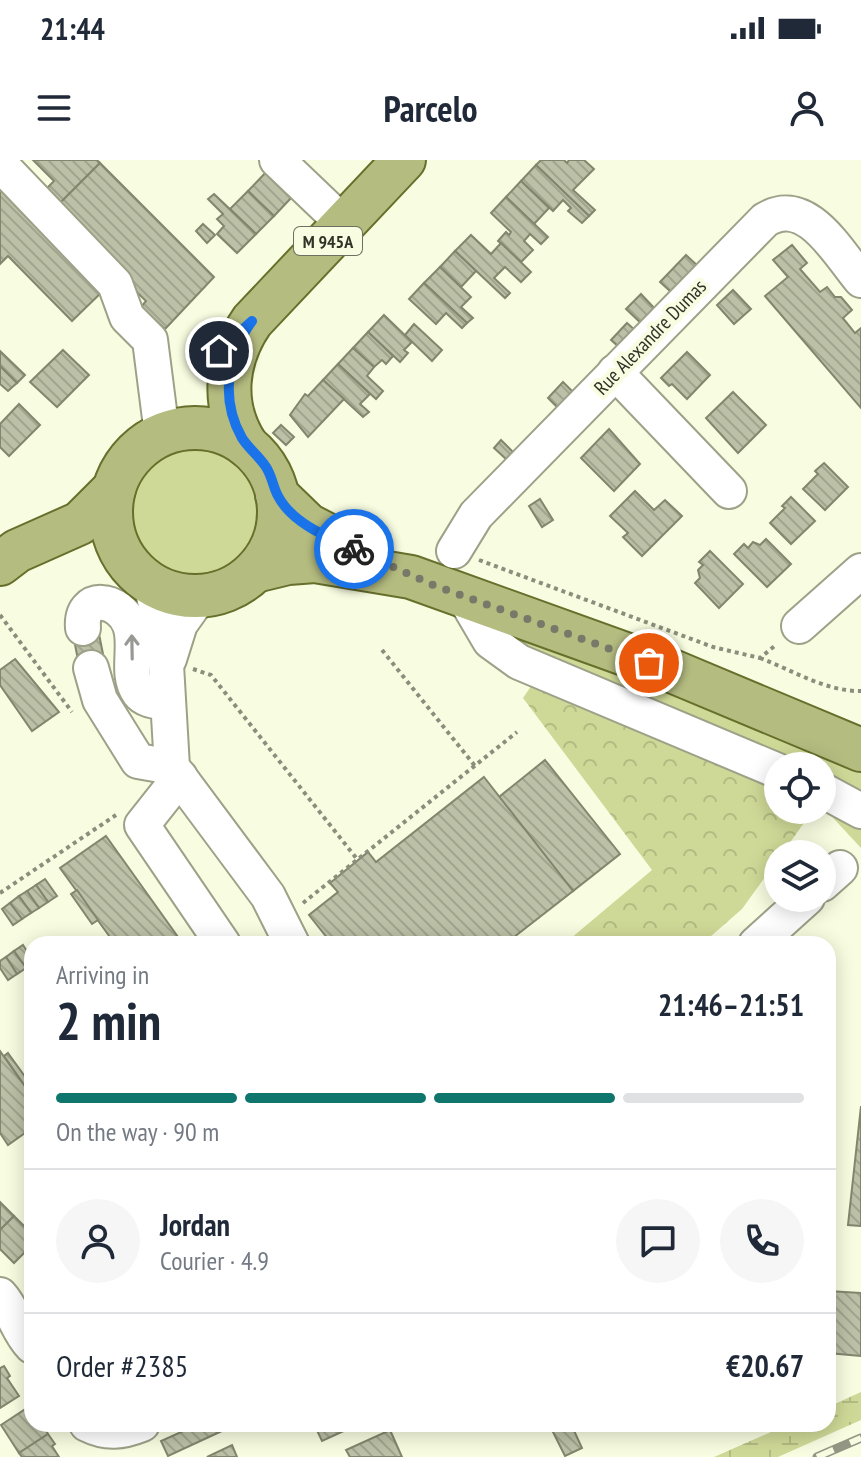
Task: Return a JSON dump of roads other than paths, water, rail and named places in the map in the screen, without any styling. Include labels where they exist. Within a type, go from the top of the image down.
[{"type":"main road","name":"M 945A","points":[[169,432],[196,409],[219,351],[252,321],[404,160]]},
{"type":"main road","name":"M 945A","points":[[247,446],[234,418],[229,382],[236,347],[252,321]]},
{"type":"main road","points":[[0,577],[30,565],[74,556],[97,556],[139,573],[169,592],[200,596],[235,586],[255,571],[269,553],[277,530],[277,495],[267,468],[247,446],[219,431],[198,428],[169,432],[135,452],[122,469],[110,511],[113,534],[139,573]]},
{"type":"main road","points":[[0,564],[17,551],[80,523],[114,489]]},
{"type":"main road","points":[[277,495],[293,513],[316,530],[450,577],[857,747]]},
{"type":"main road","points":[[255,571],[288,563],[315,561],[450,577]]},
{"type":"street","points":[[277,160],[344,224]]},
{"type":"street","points":[[0,164],[115,284],[127,317],[150,340],[169,432]]},
{"type":"street","name":"Rue Alexandre Dumas","points":[[450,577],[476,515],[765,220],[791,213],[811,221],[861,280]]},
{"type":"street","points":[[615,372],[729,491]]},
{"type":"street","points":[[799,626],[861,571]]},
{"type":"street","points":[[139,573],[162,621],[168,667],[167,703],[176,772],[268,896],[287,932]]},
{"type":"street","points":[[450,577],[490,641],[519,662],[764,765]]},
{"type":"street","points":[[168,667],[176,633],[200,596]]},
{"type":"street","points":[[83,628],[83,616],[92,605],[106,603],[120,610],[131,628],[133,672],[139,692],[146,699],[167,703]]},
{"type":"street","points":[[91,668],[100,700],[138,761],[176,772]]},
{"type":"street","points":[[176,772],[142,825],[218,936]]},
{"type":"street","points":[[836,798],[861,811]]},
{"type":"street","points":[[765,936],[791,912]]},
{"type":"street","points":[[0,1295],[11,1308],[24,1336]]},
{"type":"railway","points":[[817,1457],[861,1438]]}]
